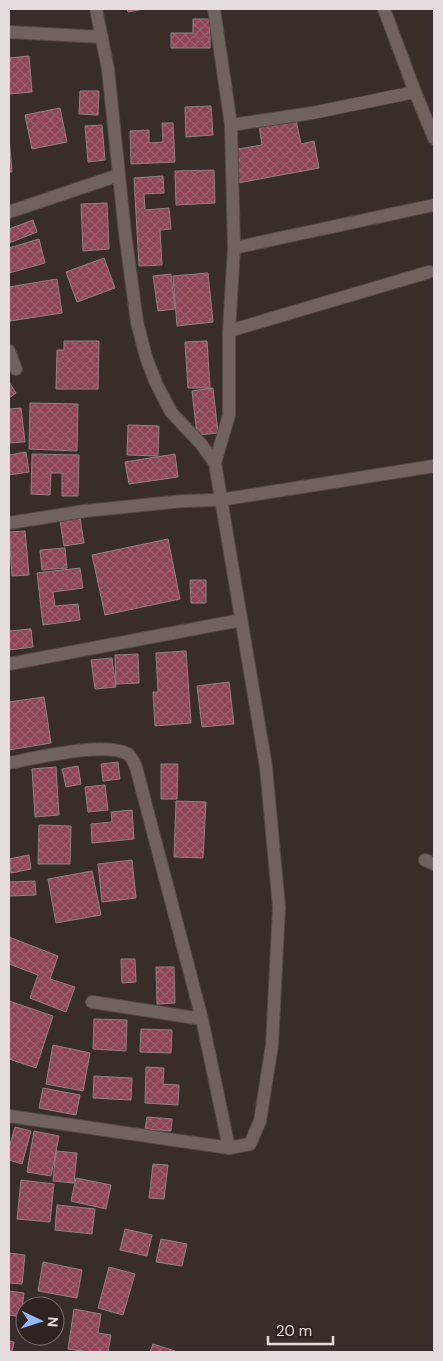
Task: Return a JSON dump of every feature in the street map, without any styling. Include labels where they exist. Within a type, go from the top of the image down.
[{"type":"street","points":[[96,9],[108,69],[137,322],[146,357],[156,383],[171,412],[201,444],[215,463]]},
{"type":"street","points":[[9,1116],[229,1148],[250,1144],[260,1122],[272,1045],[279,907],[266,768],[215,463],[229,416],[229,331],[234,248],[231,125],[214,9]]},
{"type":"street","points":[[384,9],[434,138]]},
{"type":"street","points":[[9,32],[102,37]]},
{"type":"street","points":[[231,125],[312,113],[415,92]]},
{"type":"street","points":[[9,212],[119,175]]},
{"type":"street","points":[[234,248],[434,205]]},
{"type":"street","points":[[229,331],[429,272]]},
{"type":"street","points":[[9,351],[16,369]]},
{"type":"street","points":[[9,523],[85,511],[183,501],[220,500],[434,466]]},
{"type":"street","points":[[9,664],[241,620]]},
{"type":"street","points":[[9,763],[87,749],[115,749],[130,755],[136,767],[202,1019],[229,1148]]},
{"type":"street","points":[[92,1002],[202,1019]]},
{"type":"building","points":[[127,9],[145,9],[128,12]]},
{"type":"building","points":[[193,19],[210,19],[210,48],[171,48],[171,33],[193,33]]},
{"type":"building","points":[[29,56],[32,92],[9,94],[9,58]]},
{"type":"building","points":[[80,91],[99,91],[98,115],[79,114]]},
{"type":"building","points":[[211,106],[213,135],[186,137],[185,107]]},
{"type":"building","points":[[60,108],[67,142],[32,149],[25,115]]},
{"type":"building","points":[[296,120],[301,144],[314,141],[319,168],[238,183],[232,150],[262,145],[259,126]]},
{"type":"building","points":[[162,123],[173,123],[175,162],[131,164],[130,131],[149,130],[149,143],[163,142]]},
{"type":"building","points":[[102,125],[105,160],[88,162],[85,126]]},
{"type":"building","points":[[9,137],[12,172],[9,172]]},
{"type":"building","points":[[214,170],[215,203],[176,205],[175,171]]},
{"type":"building","points":[[163,176],[164,193],[144,194],[145,210],[169,208],[171,229],[160,230],[162,265],[139,266],[134,178]]},
{"type":"building","points":[[107,203],[109,249],[83,251],[81,204]]},
{"type":"building","points":[[33,220],[37,232],[9,243],[9,229]]},
{"type":"building","points":[[39,239],[45,263],[9,273],[9,248]]},
{"type":"building","points":[[104,258],[115,288],[77,302],[66,272]]},
{"type":"building","points":[[208,273],[213,322],[177,326],[173,276]]},
{"type":"building","points":[[171,274],[175,309],[158,311],[153,276]]},
{"type":"building","points":[[57,279],[62,313],[10,321],[9,287]]},
{"type":"building","points":[[64,341],[99,341],[98,389],[56,389],[57,350],[64,350]]},
{"type":"building","points":[[207,341],[210,388],[188,388],[185,342]]},
{"type":"building","points":[[9,382],[16,393],[9,398]]},
{"type":"building","points":[[213,388],[218,433],[197,435],[192,391]]},
{"type":"building","points":[[30,403],[78,404],[77,451],[29,449]]},
{"type":"building","points":[[21,408],[25,442],[9,443],[9,409]]},
{"type":"building","points":[[128,425],[159,426],[158,456],[127,455]]},
{"type":"building","points":[[26,452],[29,472],[9,475],[9,455]]},
{"type":"building","points":[[32,454],[79,455],[78,496],[62,496],[62,473],[51,473],[50,495],[31,494]]},
{"type":"building","points":[[175,454],[178,477],[129,484],[125,462]]},
{"type":"building","points":[[80,518],[84,543],[64,546],[60,521]]},
{"type":"building","points":[[25,531],[29,575],[12,576],[9,532]]},
{"type":"building","points":[[168,539],[180,599],[105,615],[92,555]]},
{"type":"building","points":[[65,548],[67,568],[42,570],[40,550]]},
{"type":"building","points":[[80,568],[83,588],[53,592],[55,606],[78,604],[80,620],[43,625],[37,573]]},
{"type":"building","points":[[190,580],[206,580],[206,603],[191,603]]},
{"type":"building","points":[[31,629],[33,647],[9,650],[9,631]]},
{"type":"building","points":[[186,651],[191,723],[155,726],[153,692],[158,692],[156,653]]},
{"type":"building","points":[[138,654],[139,683],[116,684],[115,655]]},
{"type":"building","points":[[112,658],[116,687],[95,689],[91,660]]},
{"type":"building","points":[[229,682],[234,724],[202,727],[197,686]]},
{"type":"building","points":[[44,697],[51,743],[9,750],[9,702]]},
{"type":"building","points":[[118,762],[120,779],[103,781],[101,764]]},
{"type":"building","points":[[161,764],[178,764],[177,799],[161,799]]},
{"type":"building","points":[[78,766],[81,784],[66,787],[62,769]]},
{"type":"building","points":[[56,767],[59,815],[35,817],[32,769]]},
{"type":"building","points":[[105,785],[108,810],[88,812],[85,787]]},
{"type":"building","points":[[176,801],[206,802],[203,858],[174,857]]},
{"type":"building","points":[[132,810],[134,839],[92,843],[91,824],[112,822],[111,812]]},
{"type":"building","points":[[39,825],[71,826],[70,864],[38,864]]},
{"type":"building","points":[[29,855],[31,869],[11,873],[9,859]]},
{"type":"building","points":[[132,860],[136,898],[102,902],[98,864]]},
{"type":"building","points":[[92,871],[101,915],[56,923],[48,879]]},
{"type":"building","points":[[35,881],[36,895],[9,896],[9,882]]},
{"type":"building","points":[[9,937],[58,956],[50,979],[75,987],[66,1012],[30,998],[38,975],[9,964]]},
{"type":"building","points":[[121,959],[135,959],[136,982],[122,983]]},
{"type":"building","points":[[156,967],[174,967],[175,1003],[157,1004]]},
{"type":"building","points":[[9,1001],[53,1016],[36,1068],[9,1059]]},
{"type":"building","points":[[94,1019],[127,1020],[126,1051],[93,1049]]},
{"type":"building","points":[[141,1029],[172,1030],[171,1053],[140,1052]]},
{"type":"building","points":[[53,1045],[90,1053],[83,1091],[46,1084]]},
{"type":"building","points":[[146,1067],[164,1068],[163,1084],[179,1085],[178,1105],[145,1103]]},
{"type":"building","points":[[94,1076],[132,1078],[131,1100],[93,1098]]},
{"type":"building","points":[[43,1088],[80,1095],[76,1115],[39,1108]]},
{"type":"building","points":[[147,1117],[172,1119],[171,1131],[145,1129]]},
{"type":"building","points":[[15,1127],[31,1131],[22,1164],[9,1160],[9,1148]]},
{"type":"building","points":[[34,1131],[59,1136],[51,1176],[27,1172]]},
{"type":"building","points":[[56,1151],[77,1153],[74,1183],[53,1181]]},
{"type":"building","points":[[153,1164],[168,1165],[164,1199],[149,1198]]},
{"type":"building","points":[[76,1178],[111,1185],[106,1209],[71,1201]]},
{"type":"building","points":[[21,1180],[54,1184],[50,1222],[17,1219]]},
{"type":"building","points":[[57,1205],[95,1209],[92,1234],[55,1230]]},
{"type":"building","points":[[125,1229],[152,1235],[147,1256],[120,1250]]},
{"type":"building","points":[[161,1239],[187,1244],[182,1266],[156,1262]]},
{"type":"building","points":[[9,1253],[25,1255],[22,1284],[9,1283]]},
{"type":"building","points":[[43,1262],[82,1270],[77,1298],[38,1291]]},
{"type":"building","points":[[109,1267],[135,1274],[123,1315],[98,1308]]},
{"type":"building","points":[[9,1291],[24,1293],[24,1296],[15,1296],[15,1316],[9,1315]]},
{"type":"building","points":[[74,1309],[101,1314],[98,1333],[111,1335],[108,1352],[68,1349]]},
{"type":"building","points":[[9,1341],[14,1342],[12,1352],[9,1352]]},
{"type":"building","points":[[153,1344],[178,1352],[150,1352]]}]
